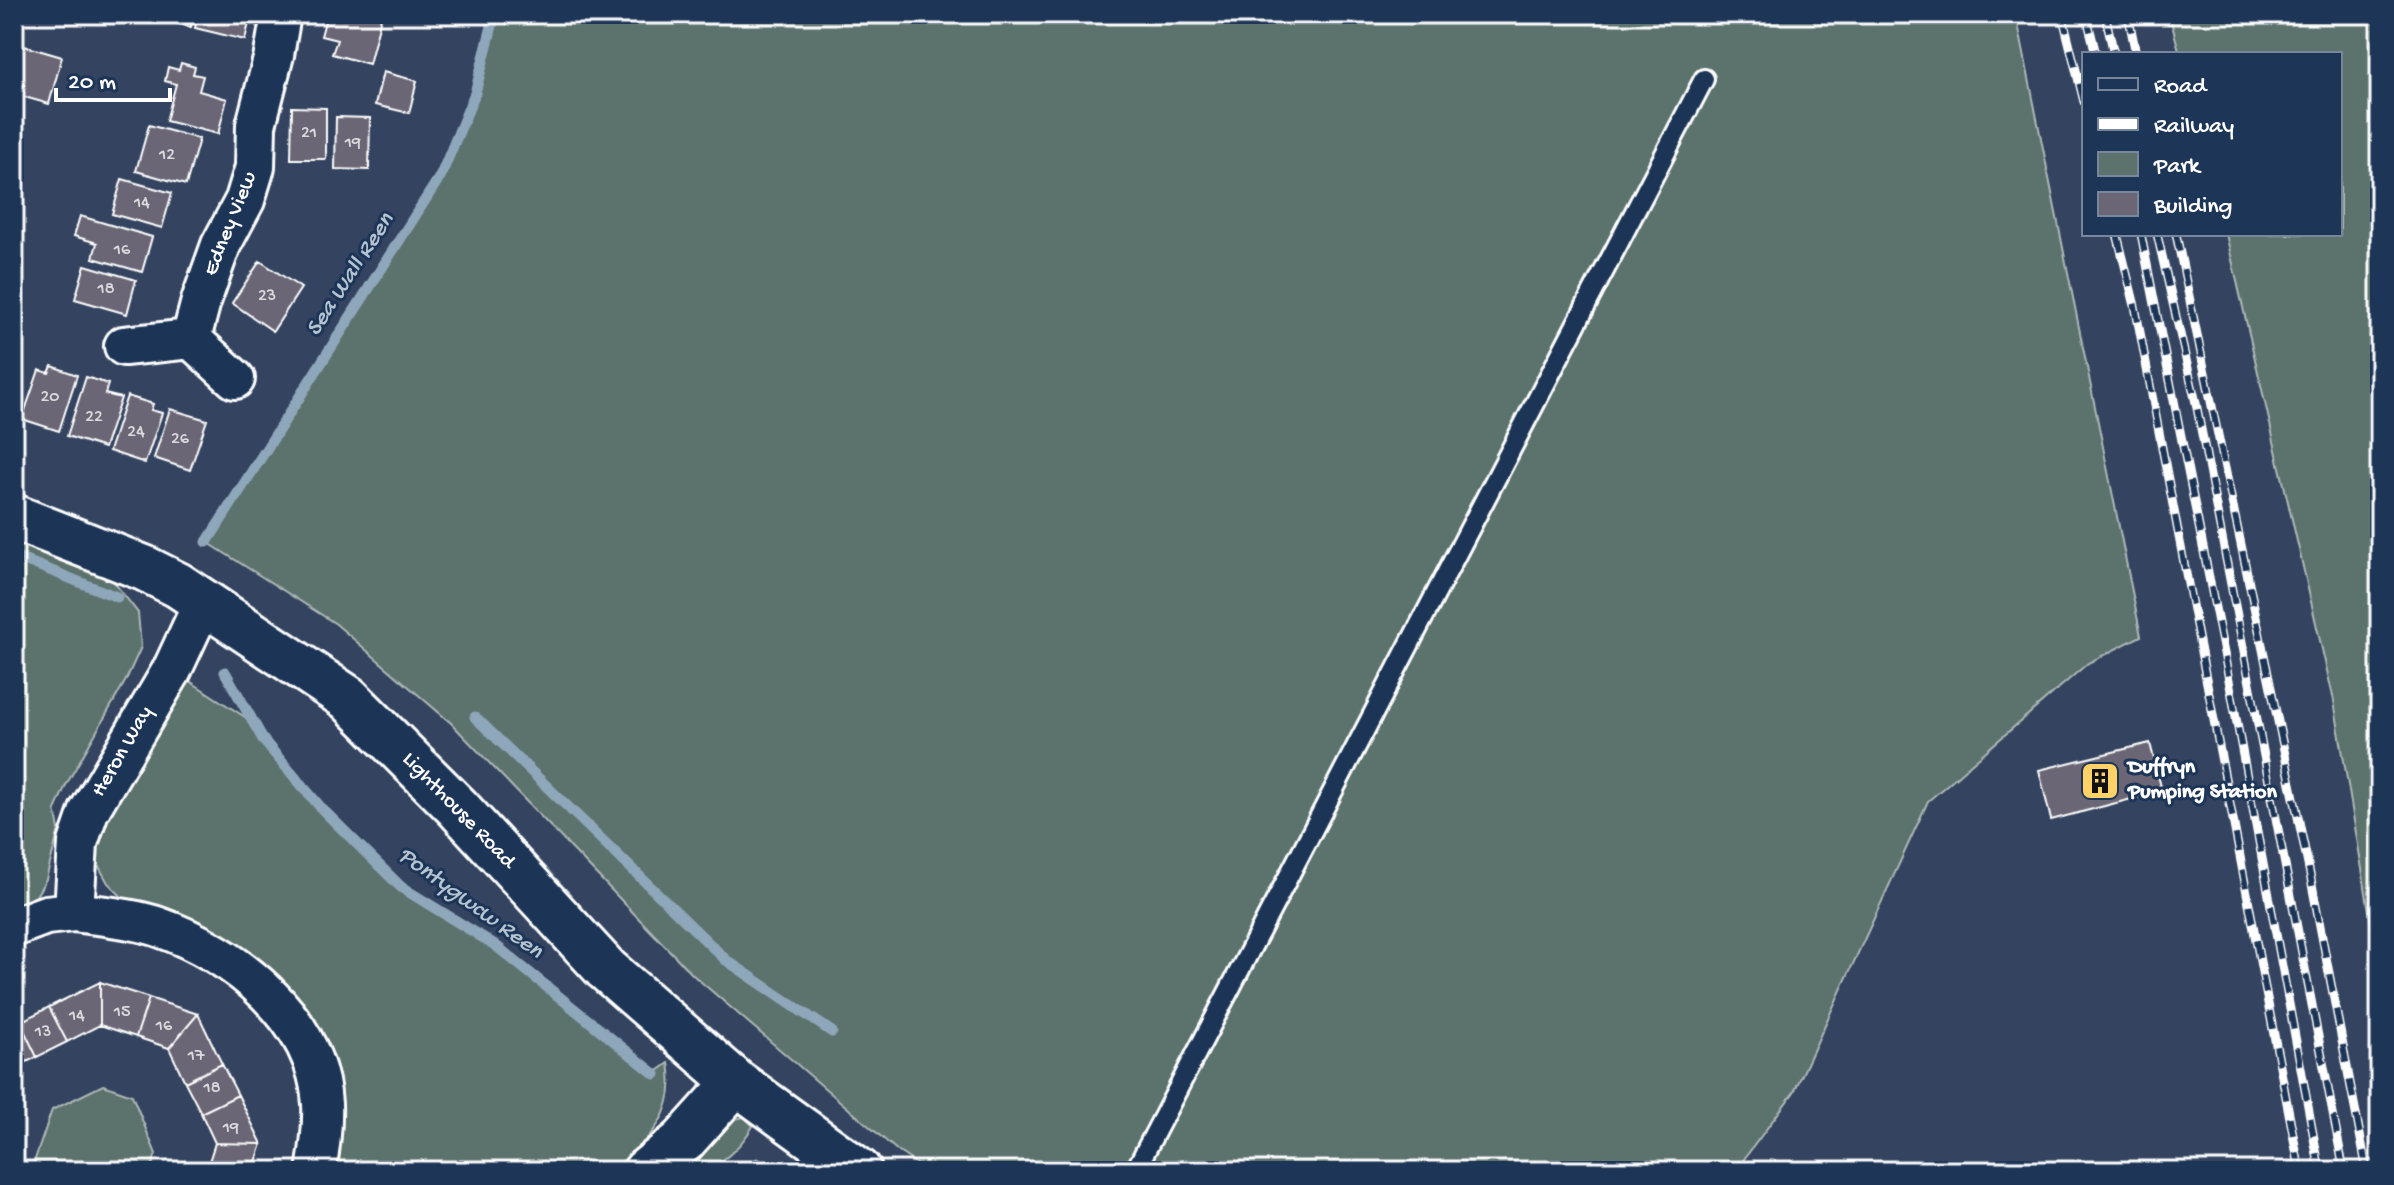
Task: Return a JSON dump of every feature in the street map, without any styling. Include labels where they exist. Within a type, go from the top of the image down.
[{"type":"main road","name":"Lighthouse Road","points":[[14,517],[144,568],[204,601],[348,698],[457,807],[606,969],[736,1082],[859,1171]]},
{"type":"main road","points":[[646,1171],[683,1141],[736,1082]]},
{"type":"street","name":"Edney View","points":[[191,339],[216,259],[245,200],[255,167],[256,125],[281,14]]},
{"type":"street","points":[[124,346],[191,339],[235,379]]},
{"type":"street","name":"Heron Way","points":[[74,912],[78,843],[89,811],[172,670],[204,601]]},
{"type":"street","points":[[14,927],[46,915],[74,912],[158,926],[241,969],[269,992],[291,1021],[317,1077],[322,1101],[322,1133],[316,1171]]},
{"type":"lane","points":[[1135,1171],[1704,79]]},
{"type":"green space","points":[[495,14],[2016,14],[2141,636],[2088,663],[1928,801],[1794,1092],[1735,1171],[927,1171],[899,1152],[693,975],[451,723],[336,624],[207,542],[441,175],[475,93]]},
{"type":"green space","points":[[2169,14],[2380,14],[2380,977],[2334,701],[2226,236],[2342,236],[2342,52],[2179,52]]},
{"type":"green space","points":[[14,538],[110,577],[138,613],[141,647],[55,810],[59,829],[46,879],[36,896],[14,911]]},
{"type":"green space","points":[[182,676],[254,723],[264,741],[323,810],[401,887],[495,945],[655,1073],[669,1063],[671,1082],[664,1113],[637,1149],[610,1171],[332,1171],[311,1019],[288,986],[258,960],[129,904],[108,883],[98,865],[95,845],[100,818]]},
{"type":"green space","points":[[103,1085],[132,1095],[156,1154],[150,1171],[31,1171],[52,1110]]},
{"type":"green space","points":[[744,1117],[753,1126],[724,1159],[700,1171],[668,1171],[714,1131]]},
{"type":"building","points":[[139,14],[194,14],[191,27]]},
{"type":"building","points":[[198,14],[251,14],[245,40],[195,28]]},
{"type":"building","points":[[327,14],[382,14],[369,64],[332,54],[337,40],[321,36]]},
{"type":"building","points":[[14,43],[62,57],[49,104],[14,94]]},
{"type":"building","points":[[181,63],[195,67],[193,74],[203,76],[199,91],[227,99],[218,134],[166,121],[176,84],[165,81],[168,67],[179,70]]},
{"type":"building","points":[[383,72],[417,81],[409,113],[375,105]]},
{"type":"building","points":[[292,107],[326,108],[326,159],[291,159]]},
{"type":"building","points":[[336,117],[370,118],[369,170],[335,169]]},
{"type":"building","points":[[149,125],[199,139],[186,185],[136,171]]},
{"type":"building","points":[[122,179],[172,193],[162,228],[112,214]]},
{"type":"building","points":[[80,216],[152,237],[142,272],[93,258],[97,243],[74,236]]},
{"type":"building","points":[[260,261],[301,288],[273,331],[232,303]]},
{"type":"building","points":[[85,265],[136,280],[127,314],[75,299]]},
{"type":"building","points":[[52,366],[77,375],[59,431],[22,419],[39,370],[49,373]]},
{"type":"building","points":[[86,377],[108,384],[105,394],[121,398],[104,448],[67,436]]},
{"type":"building","points":[[127,396],[153,404],[151,410],[162,413],[145,463],[109,451]]},
{"type":"building","points":[[170,409],[207,420],[190,470],[154,458]]},
{"type":"building","name":"Duffryn Pumping Station","points":[[2150,743],[2162,791],[2051,820],[2039,770]]},
{"type":"building","points":[[100,982],[100,1025],[67,1042],[49,1007]]},
{"type":"building","points":[[100,982],[149,998],[136,1037],[100,1025]]},
{"type":"building","points":[[149,998],[198,1014],[169,1048],[136,1037]]},
{"type":"building","points":[[49,1007],[67,1042],[37,1057],[20,1022]]},
{"type":"building","points":[[198,1014],[222,1064],[185,1082],[169,1048]]},
{"type":"building","points":[[20,1022],[37,1057],[14,1068],[14,1025]]},
{"type":"building","points":[[222,1064],[238,1095],[201,1113],[185,1082]]},
{"type":"building","points":[[238,1095],[262,1144],[215,1143],[201,1113]]},
{"type":"building","points":[[215,1143],[262,1144],[253,1171],[206,1171]]},
{"type":"waterway","name":"Sea Wall Reen","points":[[207,542],[441,175],[475,93],[495,14]]},
{"type":"waterway","name":"Pontygwcw Reen","points":[[14,556],[117,597]]},
{"type":"waterway","name":"Pontygwcw Reen","points":[[225,672],[264,741],[323,810],[401,887],[495,945],[655,1074]]},
{"type":"waterway","points":[[475,717],[726,960],[832,1032]]},
{"type":"waterway","name":"Pontygwcw Reen","points":[[757,1163],[767,1171]]},
{"type":"railway","points":[[2062,14],[2082,94]]},
{"type":"railway","points":[[2086,14],[2096,52]]},
{"type":"railway","points":[[2105,14],[2114,52]]},
{"type":"railway","points":[[2128,14],[2136,52]]},
{"type":"railway","points":[[2118,236],[2135,306],[2300,1171]]},
{"type":"railway","points":[[2141,236],[2224,653],[2320,1171]]},
{"type":"railway","points":[[2157,236],[2196,403],[2344,1171]]},
{"type":"railway","points":[[2176,236],[2311,879],[2367,1171]]},
{"type":"place","name":"Duffryn Pumping Station","points":[[2100,781]]}]
